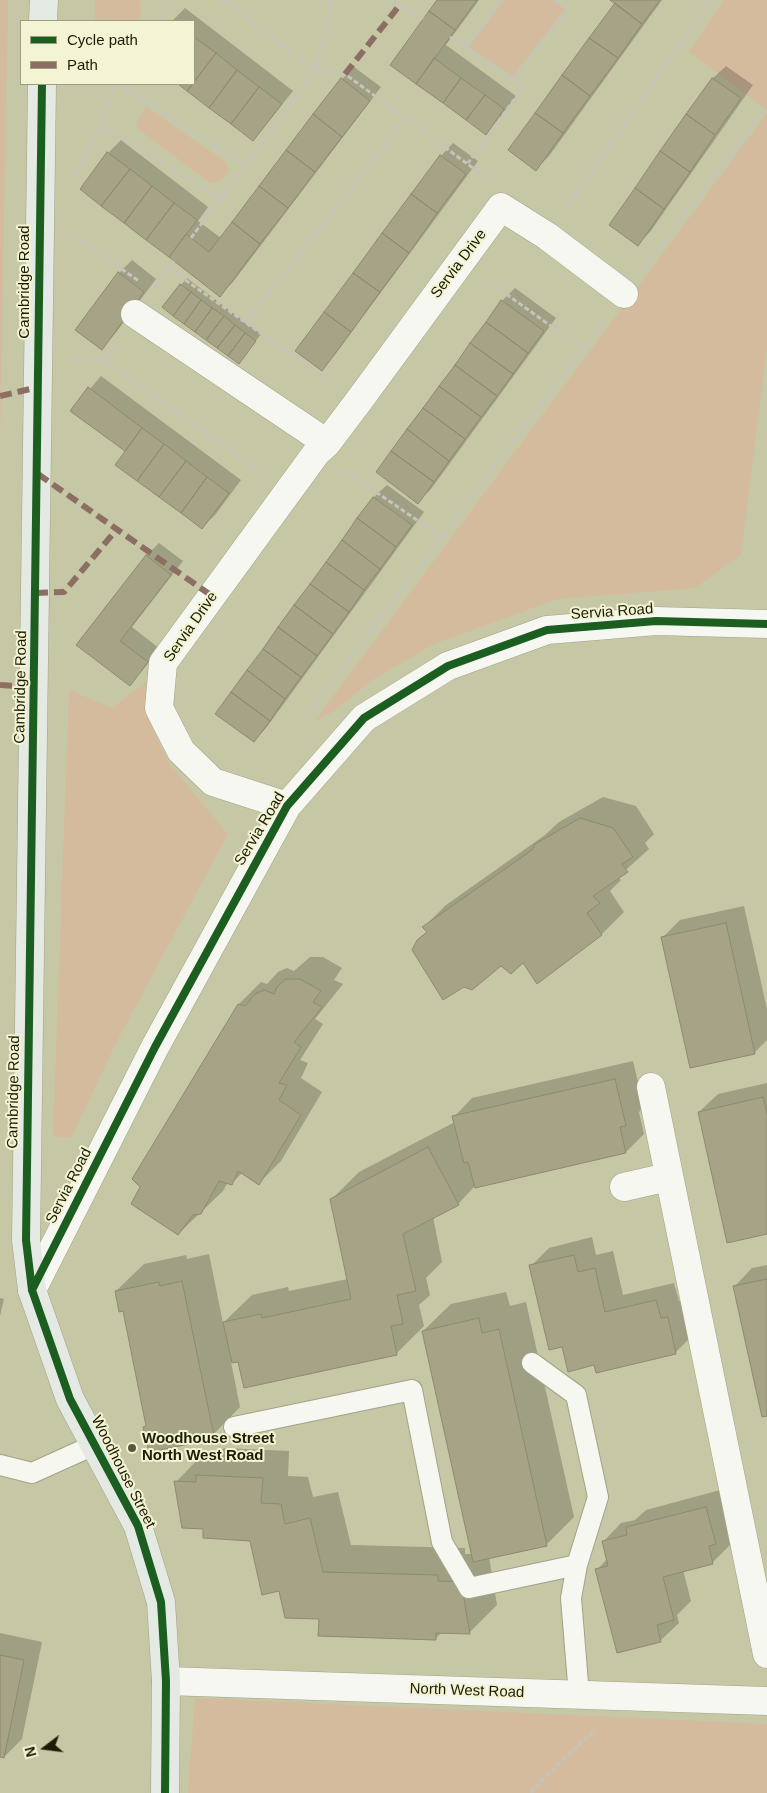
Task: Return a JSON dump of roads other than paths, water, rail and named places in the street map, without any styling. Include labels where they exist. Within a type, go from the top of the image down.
[{"type":"street","points":[[44,0],[44,20]]},
{"type":"street","name":"Cambridge Road","points":[[32,1290],[26,1240],[42,85]]},
{"type":"street","name":"Servia Drive","points":[[287,806],[213,782],[181,751],[160,708],[163,662],[501,207],[547,236],[624,294]]},
{"type":"street","points":[[135,314],[322,447]]},
{"type":"street","name":"Servia Road","points":[[32,1290],[155,1047],[287,806],[364,718],[448,666],[547,630],[656,622],[767,624]]},
{"type":"street","points":[[651,1087],[767,1654]]},
{"type":"street","points":[[624,1187],[668,1177]]},
{"type":"street","name":"Woodhouse Street","points":[[32,1290],[70,1399],[138,1526],[161,1602],[166,1681],[166,1793]]},
{"type":"street","name":"North West Road","points":[[166,1681],[767,1701]]},
{"type":"lane","points":[[532,1363],[576,1395],[598,1497],[577,1565],[571,1598],[579,1695]]},
{"type":"lane","points":[[234,1427],[412,1390],[442,1542],[469,1588],[577,1565]]},
{"type":"lane","points":[[0,1465],[32,1473],[94,1445]]},
{"type":"place","name":"Woodhouse Street North West Road","points":[[132,1448]]}]
